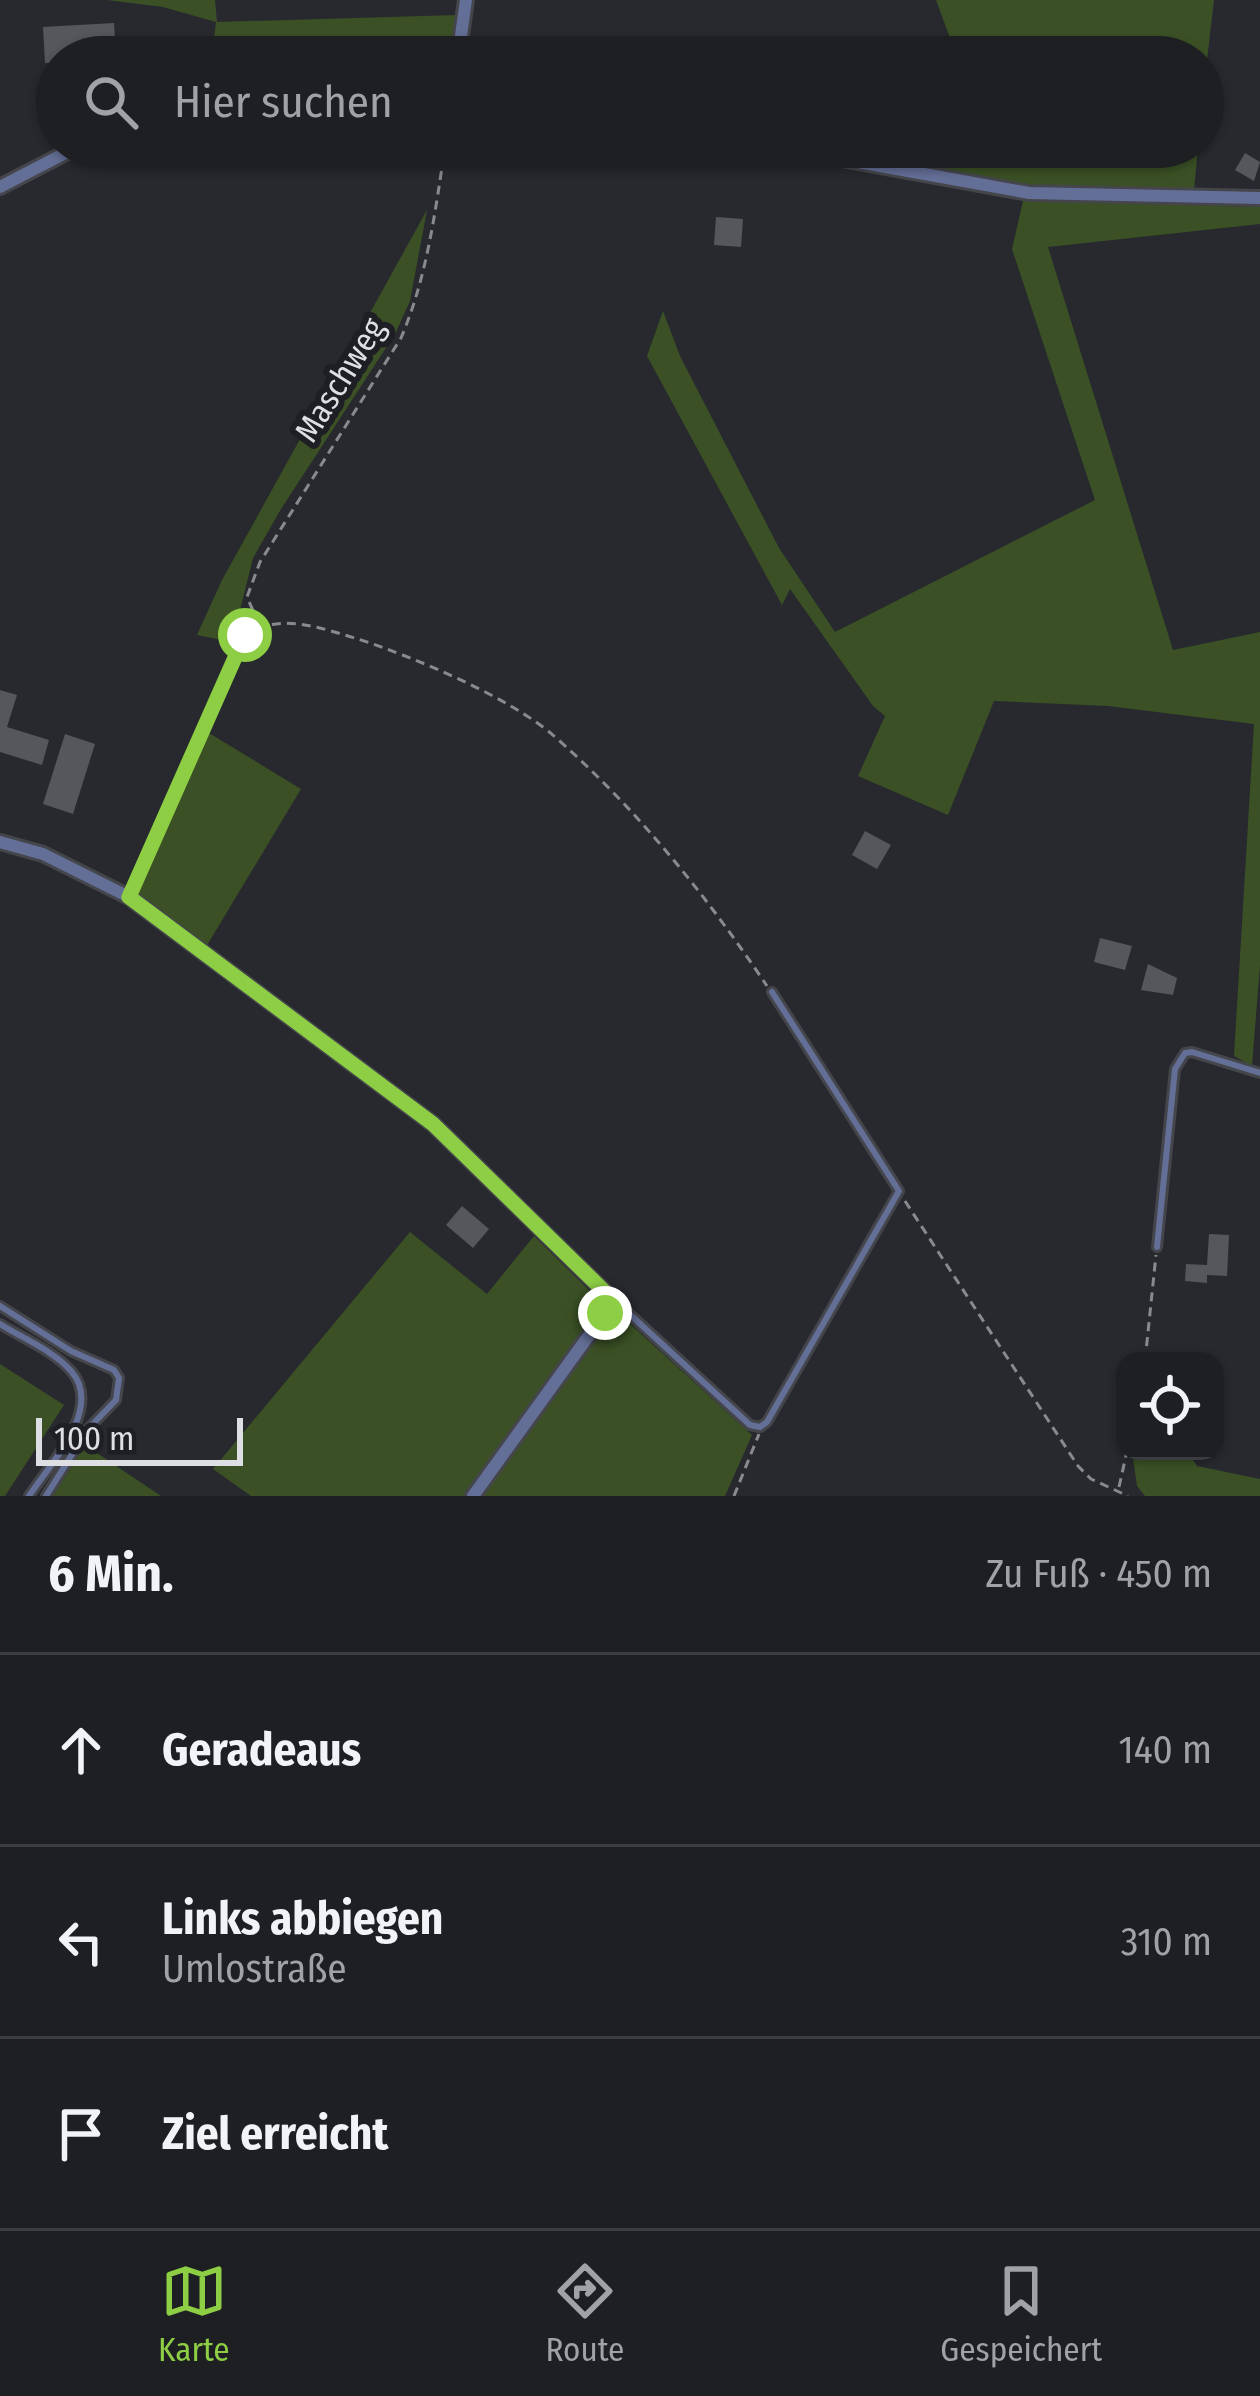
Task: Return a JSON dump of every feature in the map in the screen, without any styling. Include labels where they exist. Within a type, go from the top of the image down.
[{"type":"street","points":[[461,36],[466,0]]},
{"type":"street","points":[[0,187],[36,168]]},
{"type":"street","points":[[891,168],[1029,193],[1260,198]]},
{"type":"street","points":[[0,842],[43,854],[129,897],[433,1124],[606,1293],[609,1304],[473,1496]]},
{"type":"lane","points":[[609,1304],[625,1309],[751,1425],[760,1427],[898,1191],[772,992]]},
{"type":"lane","points":[[1157,1247],[1174,1069],[1179,1060],[1192,1052],[1260,1073]]},
{"type":"lane","points":[[0,1306],[71,1351],[114,1370],[119,1378],[116,1400],[88,1429],[46,1496]]},
{"type":"lane","points":[[0,1324],[67,1366],[82,1396],[77,1420],[29,1496]]},
{"type":"path","name":"Maschweg","points":[[260,625],[247,597],[260,562],[400,338],[416,303],[442,168]]},
{"type":"path","points":[[129,897],[245,635],[260,625],[279,622],[314,626],[371,644],[490,696],[541,726],[669,853],[772,992]]},
{"type":"path","points":[[898,1191],[1078,1466],[1090,1479],[1128,1496]]},
{"type":"path","points":[[1145,1352],[1157,1247]]},
{"type":"path","points":[[734,1496],[760,1427]]},
{"type":"path","points":[[1118,1488],[1125,1460]]},
{"type":"green space","points":[[107,0],[215,0],[217,22],[457,15],[454,36],[214,36],[216,22],[163,7]]},
{"type":"green space","points":[[936,0],[1214,0],[1210,36],[949,36]]},
{"type":"green space","points":[[939,168],[1196,168],[1194,190],[1033,185]]},
{"type":"green space","points":[[1023,201],[1260,207],[1260,224],[1048,247],[1173,650],[1260,632],[1260,965],[1252,1066],[1234,1056],[1254,724],[1108,706],[994,701],[948,815],[858,776],[885,716],[873,706],[790,589],[782,605],[647,356],[663,311],[680,356],[779,548],[835,632],[1095,500],[1012,249]]},
{"type":"green space","points":[[427,210],[410,301],[395,334],[253,558],[232,642],[197,635],[222,580]]},
{"type":"green space","points":[[209,733],[301,789],[206,947],[139,899],[137,891]]},
{"type":"green space","points":[[410,1232],[487,1294],[534,1236],[597,1298],[592,1320],[464,1496],[251,1496],[213,1469]]},
{"type":"green space","points":[[617,1312],[752,1435],[725,1496],[481,1496],[612,1313]]},
{"type":"green space","points":[[0,1364],[64,1405],[5,1496],[0,1496]]},
{"type":"green space","points":[[85,1445],[161,1496],[53,1496]]},
{"type":"green space","points":[[1133,1460],[1193,1460],[1197,1466],[1260,1479],[1260,1496],[1145,1496],[1137,1486]]},
{"type":"building","points":[[114,23],[115,36],[44,36],[43,27]]},
{"type":"building","points":[[1245,153],[1260,162],[1254,181],[1235,170]]},
{"type":"building","points":[[716,217],[743,219],[741,247],[714,245]]},
{"type":"building","points":[[0,690],[17,695],[7,727],[49,740],[42,765],[0,752]]},
{"type":"building","points":[[65,734],[95,744],[73,814],[43,804]]},
{"type":"building","points":[[865,831],[891,845],[877,869],[852,855]]},
{"type":"building","points":[[1100,938],[1132,946],[1125,970],[1094,962]]},
{"type":"building","points":[[1148,964],[1177,978],[1173,995],[1141,990]]},
{"type":"building","points":[[462,1206],[489,1229],[473,1248],[446,1225]]},
{"type":"building","points":[[1209,1234],[1229,1235],[1227,1276],[1207,1275],[1207,1283],[1185,1281],[1186,1264],[1207,1265]]},
{"type":"route","points":[[245,635],[129,897],[433,1124],[606,1293],[605,1313]]}]
